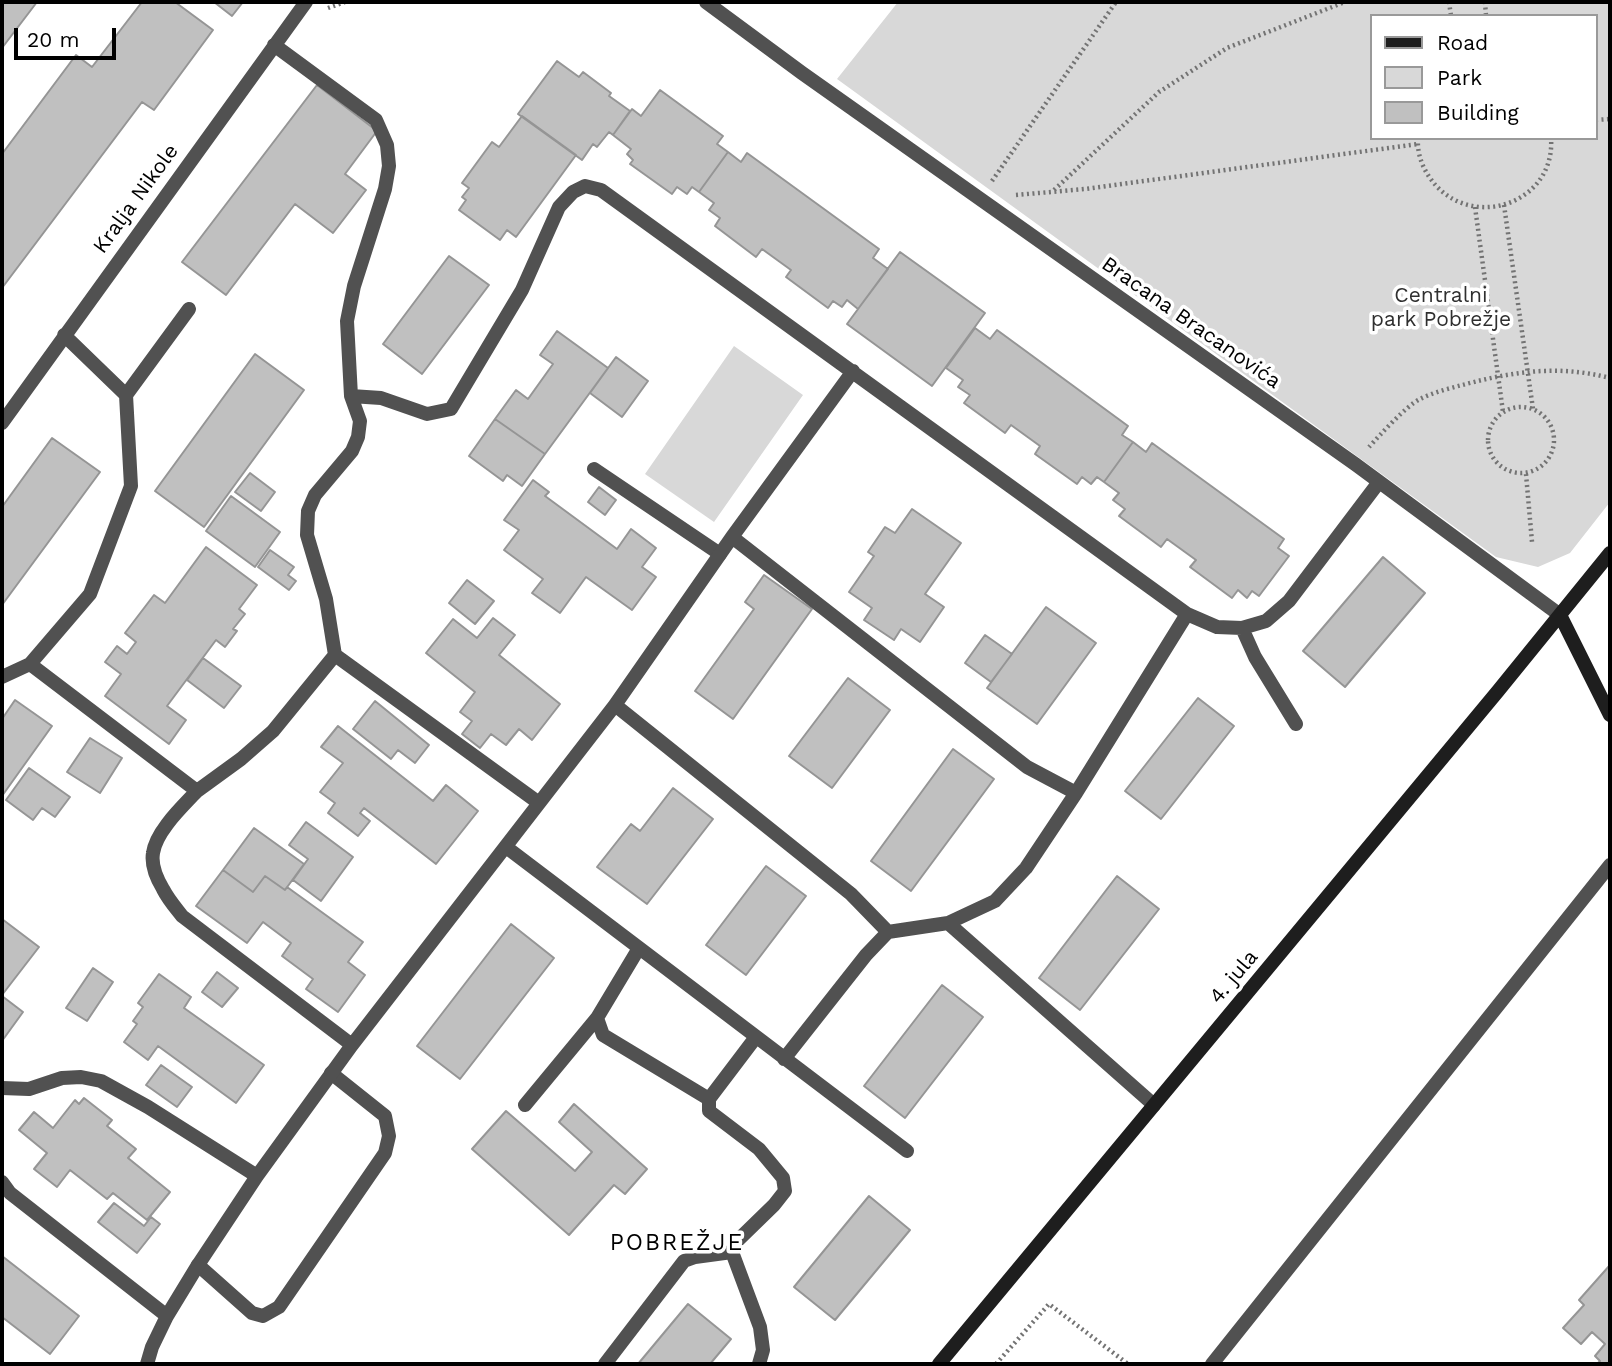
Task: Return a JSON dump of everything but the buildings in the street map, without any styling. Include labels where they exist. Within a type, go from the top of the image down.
[{"type":"main road","name":"4. jula","points":[[939,1364],[1610,552]]},
{"type":"main road","name":"Bracana Bracanovića","points":[[1560,615],[1610,715]]},
{"type":"street","name":"Kralja Nikole","points":[[2,423],[306,2]]},
{"type":"street","name":"Bracana Bracanovića","points":[[706,2],[802,73],[1355,464],[1560,615]]},
{"type":"street","points":[[274,45],[376,120],[387,145],[389,166],[385,189],[354,286],[347,321],[351,396],[360,421],[358,438],[352,451],[315,495],[308,511],[307,535],[326,599],[335,655],[539,803]]},
{"type":"street","points":[[351,396],[380,398],[427,414],[452,409],[522,290],[559,207],[573,192],[585,186],[601,190],[1187,614],[1217,627],[1242,628],[1266,621],[1289,601],[1379,482]]},
{"type":"street","points":[[2,677],[30,664],[90,594],[131,486],[126,395],[189,309]]},
{"type":"street","points":[[64,335],[126,395]]},
{"type":"street","points":[[146,1364],[167,1316],[198,1265],[331,1073],[615,705],[732,537],[853,371]]},
{"type":"street","points":[[594,468],[720,554]]},
{"type":"street","points":[[732,537],[1027,767],[1076,793]]},
{"type":"street","points":[[784,1059],[866,955],[888,932],[947,923],[995,901],[1026,868],[1187,614]]},
{"type":"street","points":[[1242,628],[1255,657],[1296,724]]},
{"type":"street","points":[[335,655],[273,731],[241,760],[197,791],[170,820],[152,852],[153,867],[163,890],[182,916],[352,1045]]},
{"type":"street","points":[[30,664],[197,791]]},
{"type":"street","points":[[615,705],[851,894],[888,932]]},
{"type":"street","points":[[506,847],[906,1151]]},
{"type":"street","points":[[1212,1364],[1610,865]]},
{"type":"street","points":[[947,923],[1154,1105]]},
{"type":"street","points":[[525,1105],[597,1018],[639,948]]},
{"type":"street","points":[[597,1018],[603,1035],[709,1100]]},
{"type":"street","points":[[756,1037],[709,1100],[709,1111],[759,1149],[783,1178],[785,1191],[736,1242],[732,1252],[760,1327],[763,1350],[759,1364]]},
{"type":"street","points":[[198,1265],[252,1313],[263,1316],[279,1307],[385,1153],[389,1136],[385,1116],[331,1073]]},
{"type":"street","points":[[2,1088],[29,1089],[62,1078],[81,1077],[101,1081],[148,1107],[257,1177]]},
{"type":"street","points":[[2,1182],[10,1193],[167,1316]]},
{"type":"street","points":[[605,1364],[684,1261],[732,1252]]},
{"type":"path","points":[[979,199],[1116,2]]},
{"type":"path","points":[[1053,191],[1159,92],[1227,48],[1345,2]]},
{"type":"path","points":[[979,199],[1085,189],[1418,141],[1422,166],[1435,186],[1453,200],[1475,207],[1490,208],[1504,205],[1522,196],[1537,183],[1547,165],[1551,140]]},
{"type":"path","points":[[1504,205],[1534,409]]},
{"type":"path","points":[[1475,207],[1503,412]]},
{"type":"path","points":[[1355,464],[1381,433],[1418,400],[1451,388],[1528,371],[1576,371],[1610,378]]},
{"type":"path","points":[[1522,406],[1534,409],[1544,415],[1555,434],[1551,455],[1545,464],[1526,474],[1505,470],[1490,454],[1488,432],[1493,422],[1511,408],[1522,406]]},
{"type":"path","points":[[1526,474],[1532,542]]},
{"type":"path","points":[[996,1364],[1049,1304],[1128,1364]]},
{"type":"green space","name":"Centralni park Pobrežje","points":[[898,2],[1610,2],[1610,502],[1570,553],[1538,567],[1496,557],[837,79]]},
{"type":"green space","points":[[734,346],[803,395],[714,522],[645,474]]},
{"type":"district","name":"POBREŽJE","points":[[677,1243]]}]
